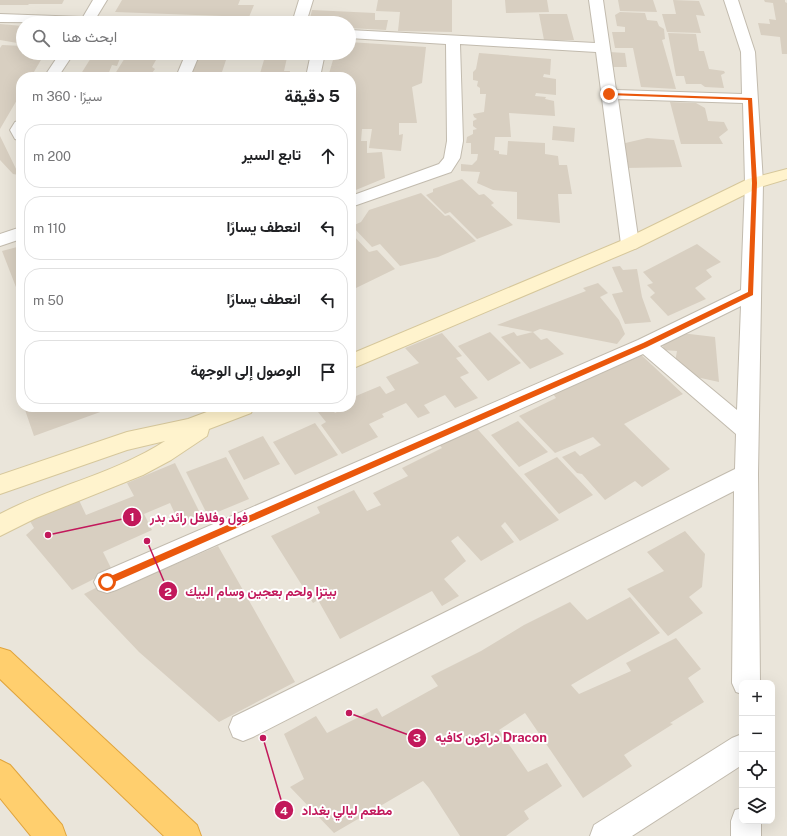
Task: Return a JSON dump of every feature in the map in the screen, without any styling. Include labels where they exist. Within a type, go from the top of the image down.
[{"type":"highway","points":[[0,660],[23,684],[186,836]]},
{"type":"highway","points":[[0,775],[51,836]]},
{"type":"main road","points":[[356,360],[630,244],[754,183],[787,174]]},
{"type":"main road","points":[[0,485],[127,441],[192,427],[230,412]]},
{"type":"main road","points":[[0,526],[28,511],[135,469],[163,454],[191,435],[231,412]]},
{"type":"street","points":[[90,16],[100,0]]},
{"type":"street","points":[[301,16],[306,0]]},
{"type":"street","points":[[596,0],[630,244]]},
{"type":"street","points":[[731,0],[748,52],[754,183],[746,474],[746,680]]},
{"type":"street","points":[[0,18],[16,19]]},
{"type":"street","points":[[356,34],[602,48]]},
{"type":"street","points":[[356,200],[445,168],[452,158],[455,141],[453,40]]},
{"type":"street","points":[[54,72],[62,60]]},
{"type":"street","points":[[185,72],[190,60]]},
{"type":"street","points":[[314,72],[317,60]]},
{"type":"street","points":[[609,94],[750,99]]},
{"type":"street","points":[[0,240],[16,235]]},
{"type":"street","points":[[107,582],[645,345],[751,293]]},
{"type":"street","points":[[645,345],[747,431]]},
{"type":"street","points":[[243,727],[746,474]]},
{"type":"street","points":[[605,836],[739,750]]},
{"type":"street","points":[[746,824],[746,836]]},
{"type":"shaded area","points":[[0,0],[787,0],[787,836],[0,836]]},
{"type":"building","points":[[0,0],[64,0],[62,4],[0,5]]},
{"type":"building","points":[[122,0],[240,0],[238,5],[254,5],[249,16],[115,12]]},
{"type":"building","points":[[378,0],[452,0],[452,32],[398,31],[400,12],[376,11]]},
{"type":"building","points":[[505,0],[547,0],[549,12],[506,13]]},
{"type":"building","points":[[618,0],[653,0],[657,12],[620,11]]},
{"type":"building","points":[[673,0],[699,1],[705,16],[696,15],[701,33],[667,32],[662,14],[676,14]]},
{"type":"building","points":[[764,0],[785,0],[787,3],[787,54],[782,54],[780,37],[761,35],[758,23],[770,24],[769,19],[776,20],[773,3],[765,2]]},
{"type":"building","points":[[312,10],[375,13],[375,20],[388,20],[386,30],[356,28],[356,16],[310,16]]},
{"type":"building","points":[[620,12],[645,13],[647,20],[657,21],[659,26],[664,29],[665,39],[662,40],[676,89],[641,87],[633,48],[615,48],[612,32],[625,32],[625,27],[617,26],[615,15]]},
{"type":"building","points":[[539,14],[567,14],[574,40],[544,40]]},
{"type":"building","points":[[0,24],[16,25],[16,43],[0,40]]},
{"type":"building","points":[[668,33],[696,34],[699,51],[704,51],[709,69],[724,71],[725,73],[721,75],[724,88],[705,87],[701,84],[686,84],[684,76],[676,76]]},
{"type":"building","points":[[356,42],[426,47],[422,83],[412,87],[417,123],[399,123],[399,135],[403,134],[401,151],[369,148],[372,129],[362,129],[361,141],[367,141],[367,153],[382,152],[385,178],[356,190],[356,72],[329,72],[333,60],[356,60]]},
{"type":"building","points":[[2,45],[16,46],[16,60],[41,60],[34,72],[16,72],[16,102],[0,129],[0,48]]},
{"type":"building","points":[[610,52],[625,53],[627,67],[612,67]]},
{"type":"building","points":[[479,53],[551,59],[550,75],[544,74],[543,77],[556,79],[556,95],[536,93],[535,96],[546,97],[545,99],[554,101],[555,116],[509,113],[511,137],[495,137],[494,150],[499,151],[499,154],[507,155],[508,141],[545,143],[545,154],[558,156],[559,165],[567,165],[572,194],[558,194],[560,223],[517,219],[517,192],[493,190],[477,183],[480,172],[461,171],[461,164],[472,165],[477,160],[478,154],[471,154],[471,143],[466,143],[467,137],[473,134],[473,130],[477,129],[473,126],[473,121],[477,119],[473,114],[484,112],[486,94],[480,94],[480,88],[477,86],[478,81],[473,80],[473,72],[476,69]]},
{"type":"building","points":[[90,60],[119,60],[117,66],[112,65],[109,72],[82,72]]},
{"type":"building","points":[[124,60],[156,60],[152,67],[155,69],[153,72],[116,72]]},
{"type":"building","points":[[197,60],[226,60],[222,72],[193,72]]},
{"type":"building","points":[[264,60],[286,60],[284,71],[290,71],[290,72],[260,72]]},
{"type":"building","points":[[670,102],[696,103],[705,108],[708,121],[724,122],[728,130],[719,137],[723,144],[681,144]]},
{"type":"building","points":[[553,126],[575,128],[574,142],[552,140]]},
{"type":"building","points":[[0,136],[16,169],[16,174],[13,174],[0,160]]},
{"type":"building","points":[[647,138],[674,140],[682,167],[625,168],[621,144]]},
{"type":"building","points":[[462,179],[479,195],[484,194],[494,203],[491,205],[513,225],[477,239],[450,212],[445,214],[426,195],[433,192],[433,189]]},
{"type":"building","points":[[421,193],[445,216],[449,215],[476,241],[438,257],[400,266],[380,244],[372,247],[356,230],[356,224],[361,222],[369,210]]},
{"type":"building","points":[[356,238],[369,252],[377,250],[395,269],[356,288]]},
{"type":"building","points":[[697,244],[721,262],[706,270],[712,277],[695,288],[706,299],[668,316],[650,297],[655,293],[647,285],[653,283],[643,272]]},
{"type":"building","points":[[16,247],[16,287],[2,251]]},
{"type":"building","points":[[620,266],[623,270],[637,269],[642,297],[651,322],[625,324],[612,294],[623,292],[612,267]]},
{"type":"building","points":[[598,283],[608,293],[600,297],[619,320],[625,334],[617,344],[540,329],[533,332],[497,325],[586,291],[583,288]]},
{"type":"building","points":[[664,331],[715,337],[719,382],[687,375],[675,362],[677,351],[663,350]]},
{"type":"building","points":[[490,332],[521,363],[488,381],[458,346]]},
{"type":"building","points":[[514,332],[517,336],[533,332],[541,340],[547,338],[564,354],[530,369],[501,337]]},
{"type":"building","points":[[442,333],[462,356],[456,358],[469,373],[460,377],[478,398],[455,408],[445,395],[424,405],[430,413],[418,418],[406,403],[382,414],[384,417],[369,424],[378,437],[342,454],[321,425],[326,422],[318,412],[356,412],[356,396],[380,386],[386,394],[395,390],[386,377],[419,363],[405,348]]},
{"type":"building","points":[[637,351],[683,394],[624,424],[670,469],[642,487],[635,481],[605,500],[582,474],[577,473],[562,457],[575,451],[580,456],[601,445],[593,437],[555,453],[519,416],[556,398],[553,394]]},
{"type":"building","points":[[26,412],[100,412],[34,436]]},
{"type":"building","points":[[518,421],[548,452],[519,467],[491,435]]},
{"type":"building","points":[[315,423],[338,455],[295,475],[273,442]]},
{"type":"building","points":[[472,423],[559,520],[520,541],[505,522],[501,526],[514,542],[481,561],[458,536],[451,541],[466,561],[444,579],[459,596],[442,606],[432,591],[340,639],[318,600],[313,603],[271,536],[320,513],[317,507],[354,490],[367,511],[381,505],[373,493],[408,476],[402,468],[442,448],[435,440]]},
{"type":"building","points":[[263,436],[280,464],[244,480],[228,451]]},
{"type":"building","points":[[226,457],[249,499],[208,516],[186,472]]},
{"type":"building","points":[[557,457],[593,495],[559,514],[524,474]]},
{"type":"building","points":[[175,463],[203,519],[181,527],[170,503],[144,514],[152,530],[103,552],[112,570],[72,590],[26,535],[34,528],[28,518],[78,498],[86,515],[134,496],[127,483]]},
{"type":"building","points":[[685,531],[705,554],[702,587],[689,597],[703,613],[668,636],[627,589],[664,571],[647,552]]},
{"type":"building","points":[[218,546],[295,682],[219,722],[139,652],[84,594],[117,577],[122,587]]},
{"type":"building","points":[[630,597],[660,633],[571,685],[579,694],[631,671],[626,663],[676,638],[701,669],[688,678],[704,702],[670,723],[673,724],[624,755],[632,766],[583,798],[525,713],[499,730],[528,772],[547,763],[562,786],[524,811],[529,819],[506,836],[460,836],[423,781],[334,833],[290,787],[304,779],[284,734],[316,716],[327,733],[377,708],[382,717],[438,686],[431,676],[481,651],[524,625],[570,602],[587,620]]},
{"type":"place","name":"فول وفلافل رائد بدر","points":[[48,535]]},
{"type":"place","name":"بيتزا ولحم بعجين وسام البيك","points":[[147,541]]},
{"type":"place","name":"دراكون كافيه Dracon","points":[[349,713]]},
{"type":"place","name":"مطعم ليالي بغداد","points":[[263,738]]},
{"type":"route","points":[[107,582],[645,345],[751,293],[754,183],[750,99],[609,94]]}]
